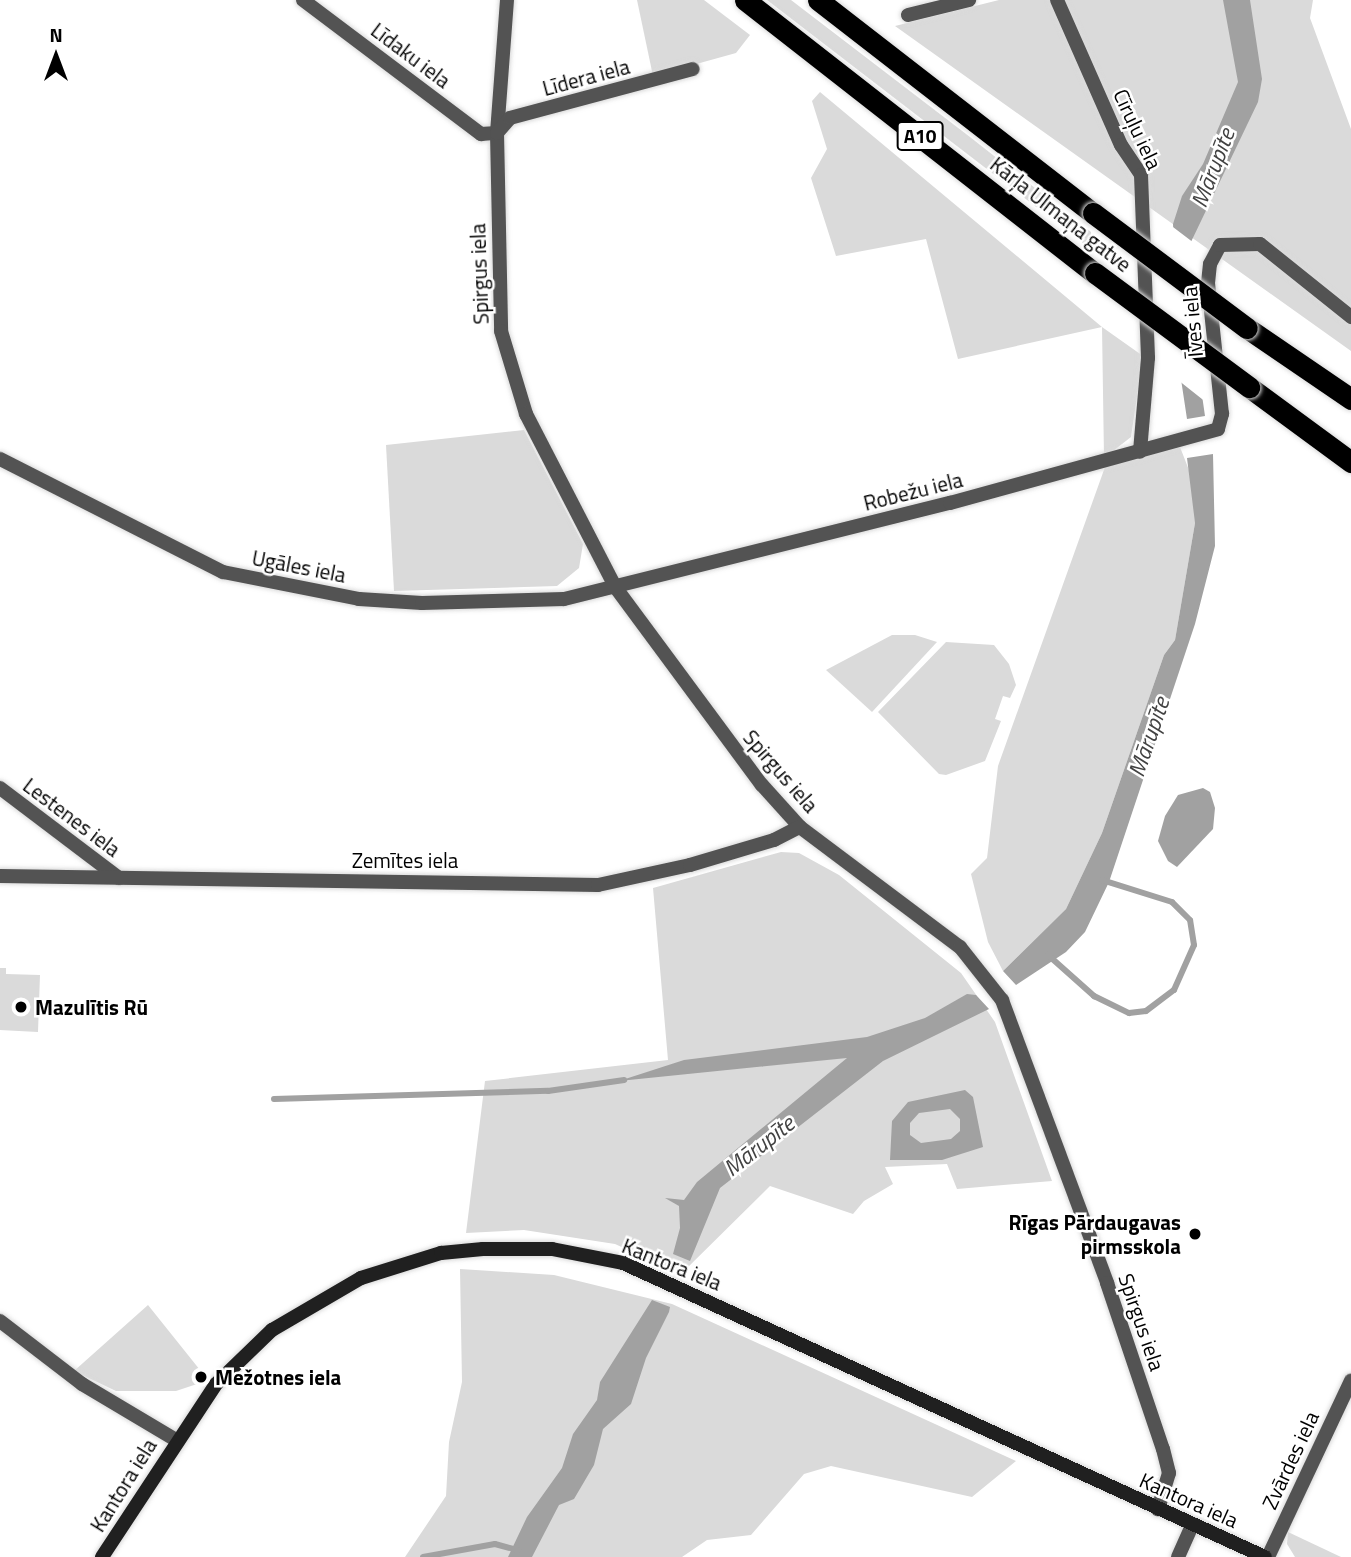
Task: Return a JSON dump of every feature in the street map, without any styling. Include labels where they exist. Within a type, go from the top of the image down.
[{"type":"highway","name":"Kārļa Ulmaņa gatve","points":[[745,0],[1096,273],[1351,462]]},
{"type":"highway","name":"Kārļa Ulmaņa gatve","points":[[818,0],[1093,213],[1247,328],[1351,399]]},
{"type":"main road","name":"Kantora iela","points":[[102,1557],[176,1440],[216,1384],[272,1330],[349,1284],[441,1253],[552,1249],[623,1264],[680,1287],[1266,1557]]},
{"type":"street","name":"Līdaku iela","points":[[303,0],[481,135],[497,133]]},
{"type":"street","name":"Spirgus iela","points":[[507,0],[497,133],[501,331],[513,380],[616,588],[723,737],[800,827],[960,947],[1002,1000],[1107,1283],[1163,1449],[1169,1473],[1158,1509]]},
{"type":"street","points":[[908,15],[969,0]]},
{"type":"street","name":"Cīruļu iela","points":[[1057,0],[1121,145],[1141,175],[1148,358],[1140,452]]},
{"type":"street","name":"Līdera iela","points":[[497,133],[510,118],[693,69]]},
{"type":"street","name":"Īves iela","points":[[1219,429],[1222,414],[1208,283],[1210,264],[1220,245],[1260,244],[1351,317]]},
{"type":"street","name":"Robežu iela","points":[[616,588],[1219,429]]},
{"type":"street","name":"Ugāles iela","points":[[0,459],[223,572],[297,590],[422,603],[565,599],[616,588]]},
{"type":"street","name":"Lestenes iela","points":[[0,788],[119,879]]},
{"type":"street","name":"Zemītes iela","points":[[0,876],[598,886],[629,882],[774,841],[800,827]]},
{"type":"street","points":[[0,1321],[82,1384],[176,1440]]},
{"type":"street","name":"Zvārdes iela","points":[[1266,1557],[1351,1381]]},
{"type":"street","points":[[1178,1557],[1192,1524]]},
{"type":"shaded area","points":[[637,0],[704,0],[750,35],[736,53],[653,76]]},
{"type":"shaded area","points":[[767,0],[791,0],[970,137],[1091,232],[1092,250]]},
{"type":"shaded area","points":[[999,0],[1313,0],[1310,18],[1351,129],[1351,351],[895,26]]},
{"type":"shaded area","points":[[820,92],[1102,327],[958,359],[926,239],[836,256],[811,178],[827,149],[812,101]]},
{"type":"shaded area","points":[[1102,327],[1143,356],[1131,437],[1104,458]]},
{"type":"shaded area","points":[[524,430],[583,544],[579,568],[557,586],[394,591],[386,445]]},
{"type":"shaded area","points":[[1180,447],[1194,483],[1195,523],[1175,640],[1164,655],[1102,833],[1066,909],[1003,971],[988,942],[971,874],[987,858],[998,766],[1105,467]]},
{"type":"shaded area","points":[[892,635],[915,635],[937,642],[872,712],[826,670]]},
{"type":"shaded area","points":[[946,642],[994,645],[1009,664],[1016,685],[1010,698],[1003,696],[995,719],[1001,721],[985,761],[946,775],[939,774],[878,712]]},
{"type":"shaded area","points":[[781,852],[799,853],[839,875],[961,973],[995,1022],[1052,1181],[957,1189],[947,1164],[885,1167],[893,1184],[864,1201],[853,1214],[770,1186],[681,1274],[615,1244],[524,1230],[466,1233],[485,1081],[668,1060],[653,888]]},
{"type":"shaded area","points":[[0,968],[6,968],[6,974],[40,975],[38,1032],[0,1030]]},
{"type":"shaded area","points":[[460,1269],[554,1275],[672,1304],[1016,1461],[972,1497],[831,1466],[804,1474],[751,1535],[707,1540],[682,1557],[405,1557],[446,1496],[449,1442],[462,1382]]},
{"type":"shaded area","points":[[148,1305],[200,1370],[196,1379],[200,1383],[176,1391],[116,1391],[74,1371]]},
{"type":"shaded area","points":[[1288,1532],[1341,1557],[1295,1557],[1287,1544]]},
{"type":"water","name":"Mārupīte","points":[[1223,0],[1250,0],[1262,79],[1258,102],[1190,244],[1185,277],[1205,416],[1187,419],[1179,366],[1173,224],[1182,196],[1203,164],[1238,82]]},
{"type":"water","name":"Mārupīte","points":[[1213,454],[1215,546],[1195,624],[1109,882],[1085,932],[1066,952],[1016,985],[1003,971],[1066,909],[1102,833],[1164,655],[1175,640],[1195,523],[1187,458]]},
{"type":"water","points":[[1203,788],[1210,792],[1215,808],[1213,829],[1177,867],[1168,861],[1158,841],[1165,816],[1178,795]]},
{"type":"water","name":"Mārupīte","points":[[967,994],[976,995],[989,1009],[883,1061],[720,1188],[690,1261],[673,1254],[680,1228],[679,1206],[665,1198],[684,1200],[697,1182],[847,1058],[619,1081],[684,1060],[867,1037],[925,1018]]},
{"type":"water","points":[[965,1090],[973,1097],[983,1147],[942,1160],[890,1160],[892,1121],[908,1102]],"holes":[[[950,1109],[960,1119],[960,1131],[951,1139],[921,1143],[910,1135],[910,1123],[919,1113]]]},
{"type":"water","points":[[652,1300],[670,1307],[669,1312],[646,1358],[631,1404],[603,1429],[594,1465],[574,1499],[559,1505],[532,1557],[508,1557],[527,1517],[562,1468],[573,1434],[597,1400],[600,1382]]},
{"type":"pier","points":[[1169,224],[1194,243],[1188,277],[1207,403],[1178,380]]},
{"type":"waterway","points":[[1048,955],[1094,996],[1129,1013],[1146,1011],[1174,990],[1194,945],[1190,920],[1172,902],[1102,880]]},
{"type":"waterway","points":[[274,1099],[548,1091],[624,1080]]},
{"type":"waterway","points":[[423,1557],[495,1544],[518,1550]]},
{"type":"place","name":"Mazulītis Rū","points":[[21,1007]]},
{"type":"place","name":"Rīgas Pārdaugavas pirmsskola","points":[[1195,1234]]},
{"type":"place","name":"Mežotnes iela","points":[[201,1377]]}]
